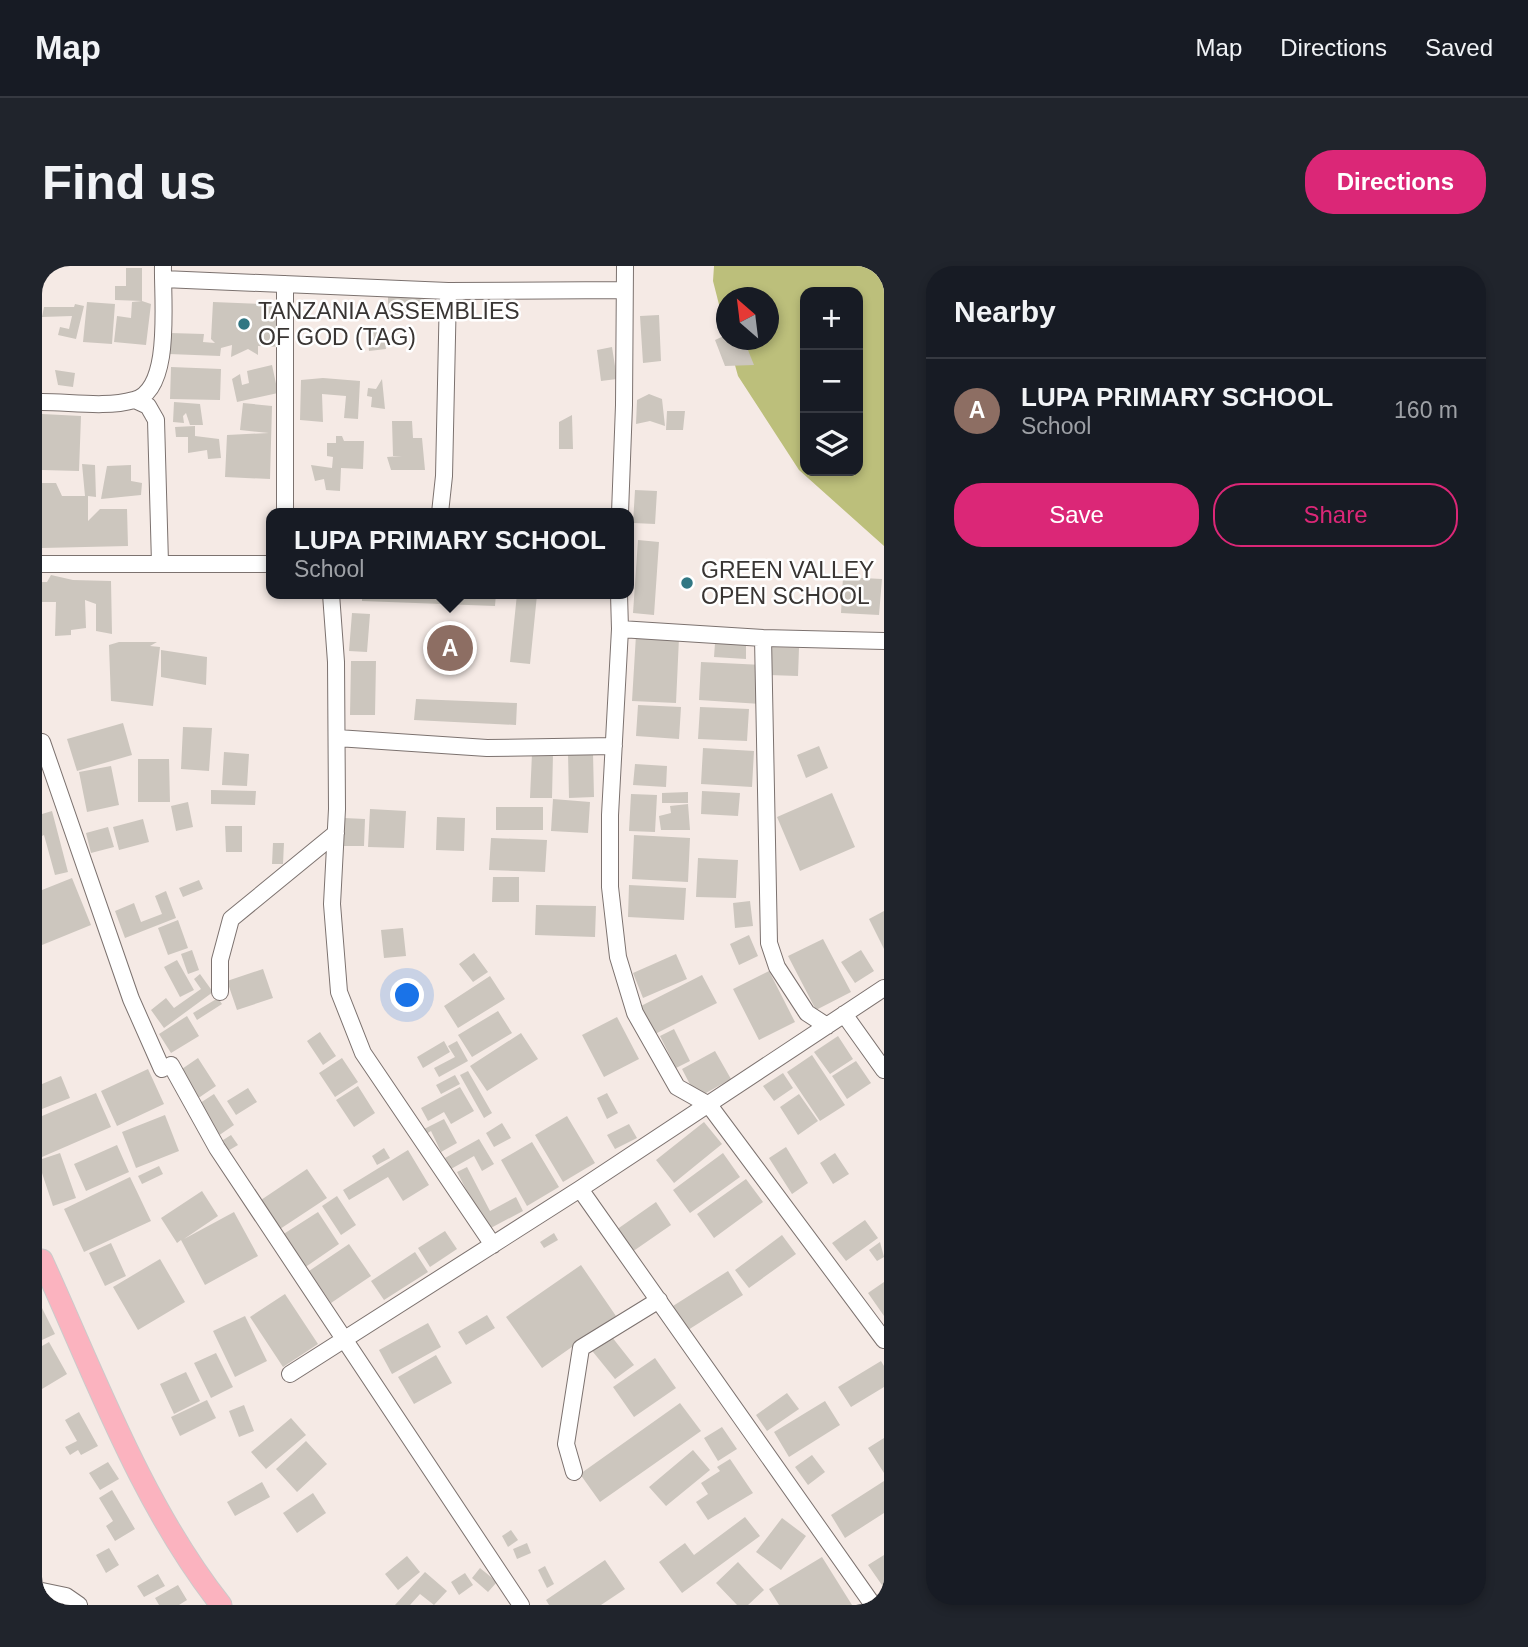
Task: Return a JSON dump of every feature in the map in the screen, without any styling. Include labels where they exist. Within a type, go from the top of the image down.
[{"type":"main road","points":[[42,1260],[152,1500],[192,1569],[221,1605]]},
{"type":"street","points":[[620,508],[625,266]]},
{"type":"street","points":[[160,563],[156,420],[163,272],[285,284],[448,291],[624,290]]},
{"type":"street","points":[[285,284],[285,508]]},
{"type":"street","points":[[441,508],[444,476],[448,291]]},
{"type":"street","points":[[135,400],[150,392],[160,372]]},
{"type":"street","points":[[42,402],[135,400],[148,406],[156,420]]},
{"type":"street","points":[[42,564],[266,564]]},
{"type":"street","points":[[332,599],[335,622],[337,738],[332,904],[338,992],[363,1053],[493,1245]]},
{"type":"street","points":[[619,599],[610,887],[621,967],[635,1013],[677,1087],[709,1105],[884,1340]]},
{"type":"street","points":[[620,629],[763,638],[884,640]]},
{"type":"street","points":[[763,638],[769,943],[777,967],[807,1013],[827,1026]]},
{"type":"street","points":[[337,738],[487,748],[614,746]]},
{"type":"street","points":[[42,742],[131,999],[166,1067],[520,1605]]},
{"type":"street","points":[[42,792],[59,786]]},
{"type":"street","points":[[220,992],[220,960],[231,919],[336,833]]},
{"type":"street","points":[[290,1374],[580,1189],[884,988]]},
{"type":"street","points":[[844,1014],[884,1070]]},
{"type":"street","points":[[580,1189],[873,1605]]},
{"type":"street","points":[[574,1472],[566,1444],[581,1348],[659,1300]]},
{"type":"street","points":[[42,1591],[66,1597],[79,1605]]},
{"type":"green space","points":[[714,266],[884,266],[884,546],[806,476],[863,476],[863,287],[800,287],[800,471],[738,376],[731,350],[779,350],[779,287],[716,287],[716,293],[713,281]]},
{"type":"building","points":[[126,268],[142,268],[142,301],[115,300],[115,286],[126,286]]},
{"type":"building","points":[[388,295],[422,296],[435,316],[388,316]]},
{"type":"building","points":[[87,302],[115,304],[112,344],[83,342]]},
{"type":"building","points":[[132,302],[151,304],[146,345],[114,342],[117,316],[131,318]]},
{"type":"building","points":[[213,302],[285,305],[283,347],[258,346],[258,355],[248,349],[231,357],[232,345],[221,348],[220,356],[169,354],[170,333],[204,334],[203,342],[215,343],[211,339]]},
{"type":"building","points":[[75,304],[84,306],[76,339],[58,335],[60,327],[69,329],[72,316],[42,317],[44,307],[74,307]]},
{"type":"building","points":[[659,315],[661,361],[643,363],[640,316]]},
{"type":"building","points":[[383,327],[386,349],[369,351],[368,339],[374,338],[372,328]]},
{"type":"building","points":[[612,347],[617,379],[601,381],[597,350]]},
{"type":"building","points":[[719,350],[748,350],[754,365],[725,366]]},
{"type":"building","points":[[272,365],[278,393],[237,402],[232,379],[240,374],[242,385],[249,383],[247,371]]},
{"type":"building","points":[[171,367],[221,369],[220,400],[170,399]]},
{"type":"building","points":[[55,370],[75,373],[73,387],[58,385]]},
{"type":"building","points":[[323,378],[360,381],[358,419],[344,418],[346,396],[322,394],[323,422],[300,420],[301,380]]},
{"type":"building","points":[[382,379],[385,409],[371,407],[372,397],[367,396],[368,388],[376,389]]},
{"type":"building","points":[[649,394],[662,399],[665,426],[650,421],[636,424],[637,400]]},
{"type":"building","points":[[174,402],[200,404],[203,425],[190,425],[186,413],[183,416],[184,423],[173,422]]},
{"type":"building","points":[[243,403],[272,406],[270,479],[225,477],[227,435],[269,433],[240,430]]},
{"type":"building","points":[[667,411],[685,411],[683,430],[666,430]]},
{"type":"building","points":[[42,414],[81,416],[79,471],[42,470]]},
{"type":"building","points":[[572,415],[573,449],[559,449],[559,422]]},
{"type":"building","points":[[392,421],[412,421],[413,438],[422,438],[425,470],[391,470],[387,457],[402,456],[393,456]]},
{"type":"building","points":[[195,426],[195,436],[219,439],[221,458],[208,459],[207,450],[188,453],[188,437],[176,437],[175,427]]},
{"type":"building","points":[[336,436],[342,436],[344,441],[364,441],[363,469],[341,468],[340,491],[326,490],[324,479],[315,481],[311,465],[332,468],[333,457],[327,456],[327,443],[336,443]]},
{"type":"building","points":[[82,464],[95,465],[96,497],[88,496],[88,521],[100,509],[127,509],[128,546],[42,548],[42,483],[56,483],[62,496],[85,496]]},
{"type":"building","points":[[131,465],[131,481],[142,483],[141,495],[101,499],[107,466]]},
{"type":"building","points":[[635,490],[657,491],[655,524],[634,523]]},
{"type":"building","points":[[638,540],[659,542],[654,615],[633,613]]},
{"type":"building","points":[[51,575],[73,580],[111,581],[112,634],[96,631],[96,604],[85,600],[86,628],[71,630],[71,635],[55,636],[56,602],[42,602],[42,582],[47,582]]},
{"type":"building","points":[[843,577],[882,579],[879,615],[841,613]]},
{"type":"building","points":[[362,599],[496,599],[495,606]]},
{"type":"building","points":[[516,599],[537,599],[530,664],[510,662]]},
{"type":"building","points":[[352,613],[370,614],[367,652],[349,651]]},
{"type":"building","points":[[636,635],[679,638],[676,703],[632,701]]},
{"type":"building","points":[[119,642],[157,642],[150,646],[160,647],[153,706],[111,701],[109,645]]},
{"type":"building","points":[[715,643],[746,644],[746,659],[714,657]]},
{"type":"building","points":[[771,647],[799,648],[798,676],[769,675]]},
{"type":"building","points":[[161,650],[207,657],[206,685],[161,677]]},
{"type":"building","points":[[351,661],[376,661],[375,715],[350,715]]},
{"type":"building","points":[[701,662],[763,665],[761,704],[699,700]]},
{"type":"building","points":[[416,699],[517,703],[516,725],[414,720]]},
{"type":"building","points":[[638,705],[681,707],[679,739],[636,736]]},
{"type":"building","points":[[700,707],[749,709],[747,741],[698,739]]},
{"type":"building","points":[[123,723],[132,755],[77,771],[67,739]]},
{"type":"building","points":[[183,727],[212,728],[209,771],[181,769]]},
{"type":"building","points":[[819,746],[828,768],[806,778],[797,755]]},
{"type":"building","points":[[703,748],[754,751],[752,787],[701,784]]},
{"type":"building","points":[[224,752],[249,754],[247,786],[222,785]]},
{"type":"building","points":[[532,753],[553,754],[552,798],[530,798]]},
{"type":"building","points":[[568,753],[593,753],[594,797],[569,798]]},
{"type":"building","points":[[138,759],[169,759],[170,802],[138,802]]},
{"type":"building","points":[[635,764],[667,766],[666,787],[633,785]]},
{"type":"building","points":[[111,766],[119,805],[87,812],[79,772]]},
{"type":"building","points":[[211,790],[256,791],[255,805],[211,804]]},
{"type":"building","points":[[702,791],[740,793],[738,816],[701,814]]},
{"type":"building","points":[[688,792],[688,803],[662,803],[662,793]]},
{"type":"building","points":[[832,793],[855,847],[800,871],[777,817]]},
{"type":"building","points":[[631,794],[657,795],[655,832],[629,831]]},
{"type":"building","points":[[553,799],[590,802],[588,833],[551,831]]},
{"type":"building","points":[[188,802],[193,827],[176,831],[171,806]]},
{"type":"building","points":[[688,804],[690,830],[661,830],[659,816],[671,813],[670,806]]},
{"type":"building","points":[[496,807],[543,807],[543,830],[496,830]]},
{"type":"building","points":[[370,809],[406,811],[404,848],[368,847]]},
{"type":"building","points":[[52,811],[68,872],[55,875],[44,835],[42,836],[42,814]]},
{"type":"building","points":[[437,817],[465,818],[464,851],[436,850]]},
{"type":"building","points":[[344,818],[365,819],[364,846],[342,846]]},
{"type":"building","points":[[143,819],[149,842],[119,850],[113,827]]},
{"type":"building","points":[[225,826],[242,826],[242,852],[226,852]]},
{"type":"building","points":[[108,827],[114,847],[91,853],[86,833]]},
{"type":"building","points":[[634,835],[690,838],[688,882],[632,879]]},
{"type":"building","points":[[491,838],[547,840],[545,872],[489,870]]},
{"type":"building","points":[[273,843],[284,843],[283,864],[272,864]]},
{"type":"building","points":[[698,858],[738,860],[736,898],[696,897]]},
{"type":"building","points":[[493,877],[519,877],[519,902],[492,902]]},
{"type":"building","points":[[72,878],[91,925],[42,945],[42,890]]},
{"type":"building","points":[[199,880],[203,889],[183,897],[179,888]]},
{"type":"building","points":[[629,885],[686,888],[684,920],[628,917]]},
{"type":"building","points":[[166,891],[176,918],[125,938],[115,911],[134,903],[141,922],[162,914],[155,896]]},
{"type":"building","points":[[750,901],[753,926],[735,928],[733,903]]},
{"type":"building","points":[[536,905],[596,906],[595,937],[535,935]]},
{"type":"building","points":[[884,911],[884,949],[869,919]]},
{"type":"building","points":[[178,920],[188,948],[168,955],[158,928]]},
{"type":"building","points":[[403,928],[406,956],[384,958],[381,930]]},
{"type":"building","points":[[749,935],[758,956],[739,965],[730,944]]},
{"type":"building","points":[[823,939],[851,992],[816,1010],[788,956]]},
{"type":"building","points":[[192,950],[199,970],[188,974],[181,954]]},
{"type":"building","points":[[861,950],[874,971],[855,983],[841,962]]},
{"type":"building","points":[[474,953],[488,972],[473,982],[459,964]]},
{"type":"building","points":[[676,954],[687,979],[643,998],[633,973]]},
{"type":"building","points":[[177,960],[194,990],[180,997],[164,967]]},
{"type":"building","points":[[263,969],[273,998],[237,1010],[227,981]]},
{"type":"building","points":[[769,971],[795,1022],[759,1040],[733,989]]},
{"type":"building","points":[[200,974],[213,992],[164,1028],[151,1010],[166,998],[174,1008],[201,989],[194,979]]},
{"type":"building","points":[[702,975],[717,1003],[655,1034],[641,1006]]},
{"type":"building","points":[[490,976],[505,999],[458,1028],[444,1006]]},
{"type":"building","points":[[218,998],[222,1004],[197,1020],[193,1013]]},
{"type":"building","points":[[498,1011],[512,1033],[472,1057],[458,1035]]},
{"type":"building","points":[[187,1016],[199,1036],[171,1053],[159,1034]]},
{"type":"building","points":[[617,1017],[639,1059],[604,1077],[582,1035]]},
{"type":"building","points":[[674,1029],[690,1061],[676,1068],[660,1036]]},
{"type":"building","points":[[320,1032],[336,1056],[323,1065],[307,1041]]},
{"type":"building","points":[[521,1033],[538,1059],[487,1091],[470,1066]]},
{"type":"building","points":[[838,1036],[853,1059],[830,1074],[814,1052]]},
{"type":"building","points":[[444,1041],[450,1052],[423,1068],[417,1057]]},
{"type":"building","points":[[457,1041],[468,1061],[439,1077],[434,1068],[455,1057],[448,1046]]},
{"type":"building","points":[[715,1051],[731,1079],[697,1098],[682,1069]]},
{"type":"building","points":[[812,1055],[845,1105],[820,1121],[787,1072]]},
{"type":"building","points":[[198,1058],[216,1086],[197,1099],[179,1071]]},
{"type":"building","points":[[342,1058],[358,1082],[335,1097],[319,1073]]},
{"type":"building","points":[[856,1061],[871,1083],[847,1099],[832,1076]]},
{"type":"building","points":[[148,1069],[164,1104],[117,1126],[101,1091]]},
{"type":"building","points":[[468,1071],[492,1113],[484,1118],[460,1075]]},
{"type":"building","points":[[783,1073],[793,1088],[774,1101],[763,1086]]},
{"type":"building","points":[[455,1075],[460,1084],[441,1094],[436,1085]]},
{"type":"building","points":[[61,1076],[70,1098],[42,1109],[42,1084]]},
{"type":"building","points":[[358,1086],[375,1113],[354,1127],[336,1100]]},
{"type":"building","points":[[460,1087],[474,1111],[451,1124],[444,1112],[428,1121],[421,1108]]},
{"type":"building","points":[[248,1088],[257,1102],[236,1115],[227,1101]]},
{"type":"building","points":[[96,1093],[111,1127],[42,1157],[42,1116]]},
{"type":"building","points":[[607,1093],[618,1113],[607,1119],[597,1098]]},
{"type":"building","points":[[214,1094],[234,1125],[218,1136],[197,1105]]},
{"type":"building","points":[[799,1094],[818,1121],[798,1135],[780,1107]]},
{"type":"building","points":[[165,1115],[179,1151],[136,1168],[122,1132]]},
{"type":"building","points":[[567,1116],[595,1163],[563,1182],[535,1135]]},
{"type":"building","points":[[444,1119],[457,1143],[441,1152],[431,1131],[423,1136],[420,1131]]},
{"type":"building","points":[[704,1122],[722,1144],[674,1183],[656,1160]]},
{"type":"building","points":[[502,1123],[511,1138],[494,1147],[486,1133]]},
{"type":"building","points":[[629,1124],[637,1138],[615,1149],[607,1135]]},
{"type":"building","points":[[231,1135],[238,1145],[226,1152],[220,1142]]},
{"type":"building","points":[[479,1139],[494,1164],[482,1171],[474,1156],[451,1169],[445,1158]]},
{"type":"building","points":[[532,1142],[559,1187],[527,1206],[501,1160]]},
{"type":"building","points":[[117,1145],[129,1172],[86,1191],[74,1164]]},
{"type":"building","points":[[786,1147],[808,1183],[792,1194],[769,1158]]},
{"type":"building","points":[[384,1148],[390,1158],[377,1165],[372,1156]]},
{"type":"building","points":[[408,1150],[429,1185],[403,1201],[388,1177],[349,1200],[343,1190]]},
{"type":"building","points":[[60,1153],[76,1198],[53,1206],[42,1173],[42,1159]]},
{"type":"building","points":[[723,1153],[740,1177],[690,1213],[673,1190]]},
{"type":"building","points":[[835,1153],[849,1174],[833,1184],[820,1163]]},
{"type":"building","points":[[159,1166],[163,1174],[142,1184],[138,1176]]},
{"type":"building","points":[[467,1167],[490,1211],[516,1197],[523,1211],[487,1230],[457,1172]]},
{"type":"building","points":[[307,1169],[327,1198],[277,1231],[258,1202]]},
{"type":"building","points":[[130,1177],[151,1221],[84,1252],[64,1209]]},
{"type":"building","points":[[746,1179],[763,1202],[714,1238],[697,1214]]},
{"type":"building","points":[[202,1191],[218,1216],[184,1239],[234,1212],[258,1256],[205,1285],[181,1240],[177,1243],[161,1218]]},
{"type":"building","points":[[337,1196],[356,1225],[341,1235],[322,1206]]},
{"type":"building","points":[[656,1202],[671,1225],[632,1252],[616,1230]]},
{"type":"building","points":[[318,1212],[339,1244],[304,1268],[282,1235]]},
{"type":"building","points":[[865,1220],[878,1238],[846,1261],[832,1243]]},
{"type":"building","points":[[445,1231],[457,1249],[430,1267],[418,1248]]},
{"type":"building","points":[[554,1233],[558,1240],[544,1248],[540,1242]]},
{"type":"building","points":[[782,1235],[796,1254],[749,1288],[735,1270]]},
{"type":"building","points":[[880,1242],[884,1257],[877,1261],[869,1250]]},
{"type":"building","points":[[111,1243],[126,1276],[105,1286],[89,1253]]},
{"type":"building","points":[[349,1244],[371,1276],[331,1303],[309,1271]]},
{"type":"building","points":[[415,1252],[428,1272],[384,1300],[371,1281]]},
{"type":"building","points":[[160,1259],[185,1302],[138,1330],[113,1287]]},
{"type":"building","points":[[581,1265],[616,1316],[542,1368],[506,1317]]},
{"type":"building","points":[[728,1271],[743,1295],[688,1330],[673,1306]]},
{"type":"building","points":[[884,1282],[884,1316],[868,1293]]},
{"type":"building","points":[[285,1294],[318,1344],[283,1367],[250,1317]]},
{"type":"building","points":[[42,1308],[55,1334],[42,1340]]},
{"type":"building","points":[[487,1315],[495,1328],[466,1345],[458,1332]]},
{"type":"building","points":[[245,1316],[267,1361],[235,1377],[213,1331]]},
{"type":"building","points":[[428,1323],[441,1347],[392,1374],[379,1350]]},
{"type":"building","points":[[608,1332],[634,1365],[615,1379],[589,1347]]},
{"type":"building","points":[[49,1342],[67,1374],[42,1389],[42,1346]]},
{"type":"building","points":[[216,1353],[233,1387],[211,1398],[194,1363]]},
{"type":"building","points":[[436,1355],[452,1383],[414,1404],[398,1377]]},
{"type":"building","points":[[655,1358],[676,1388],[634,1417],[613,1387]]},
{"type":"building","points":[[881,1361],[884,1366],[884,1387],[851,1407],[838,1387]]},
{"type":"building","points":[[186,1372],[200,1401],[174,1414],[160,1384]]},
{"type":"building","points":[[787,1393],[799,1409],[767,1431],[756,1415]]},
{"type":"building","points":[[207,1400],[216,1418],[180,1436],[171,1417]]},
{"type":"building","points":[[825,1401],[840,1425],[789,1457],[774,1432]]},
{"type":"building","points":[[680,1403],[701,1431],[600,1502],[580,1474]]},
{"type":"building","points":[[244,1405],[254,1431],[239,1437],[229,1411]]},
{"type":"building","points":[[79,1412],[98,1446],[81,1455],[78,1450],[70,1455],[65,1447],[77,1441],[65,1420]]},
{"type":"building","points":[[291,1418],[306,1435],[266,1469],[251,1452]]},
{"type":"building","points":[[722,1427],[737,1449],[718,1461],[704,1438]]},
{"type":"building","points":[[884,1438],[884,1473],[868,1448]]},
{"type":"building","points":[[306,1441],[327,1464],[297,1492],[276,1469]]},
{"type":"building","points":[[693,1450],[710,1470],[666,1506],[649,1487]]},
{"type":"building","points":[[812,1455],[825,1472],[808,1485],[795,1467]]},
{"type":"building","points":[[730,1459],[753,1493],[708,1520],[696,1502],[708,1494],[701,1483],[720,1471],[717,1467]]},
{"type":"building","points":[[108,1462],[119,1479],[100,1490],[89,1473]]},
{"type":"building","points":[[884,1481],[884,1513],[845,1538],[831,1515]]},
{"type":"building","points":[[262,1482],[270,1497],[235,1516],[227,1502]]},
{"type":"building","points":[[112,1490],[135,1529],[115,1541],[106,1526],[113,1521],[99,1498]]},
{"type":"building","points":[[313,1493],[326,1513],[297,1533],[283,1513]]},
{"type":"building","points":[[745,1517],[760,1536],[682,1593],[659,1562],[685,1543],[694,1555]]},
{"type":"building","points":[[782,1518],[806,1536],[781,1570],[756,1552]]},
{"type":"building","points":[[511,1530],[518,1540],[508,1547],[502,1536]]},
{"type":"building","points":[[527,1543],[531,1553],[517,1559],[513,1549]]},
{"type":"building","points":[[109,1548],[119,1565],[106,1573],[96,1555]]},
{"type":"building","points":[[884,1555],[884,1588],[868,1565]]},
{"type":"building","points":[[407,1556],[420,1572],[398,1590],[385,1574]]},
{"type":"building","points":[[822,1557],[852,1605],[779,1605],[769,1589]]},
{"type":"building","points":[[605,1560],[625,1589],[601,1605],[549,1605],[546,1600]]},
{"type":"building","points":[[738,1562],[764,1590],[748,1605],[737,1605],[716,1583]]},
{"type":"building","points":[[545,1566],[554,1584],[547,1588],[538,1570]]},
{"type":"building","points":[[480,1568],[497,1582],[488,1592],[472,1578]]},
{"type":"building","points":[[425,1572],[447,1591],[434,1605],[420,1594],[410,1605],[395,1605]]},
{"type":"building","points":[[465,1573],[473,1585],[459,1595],[451,1582]]},
{"type":"building","points":[[158,1574],[165,1586],[144,1597],[137,1586]]},
{"type":"building","points":[[178,1585],[187,1600],[179,1605],[159,1605],[155,1598]]},
{"type":"place","name":"TANZANIA ASSEMBLIES OF GOD (TAG)","points":[[244,324]]},
{"type":"place","name":"GREEN VALLEY OPEN SCHOOL","points":[[687,583]]},
{"type":"place","name":"LUPA PRIMARY SCHOOL","points":[[450,648]]}]
